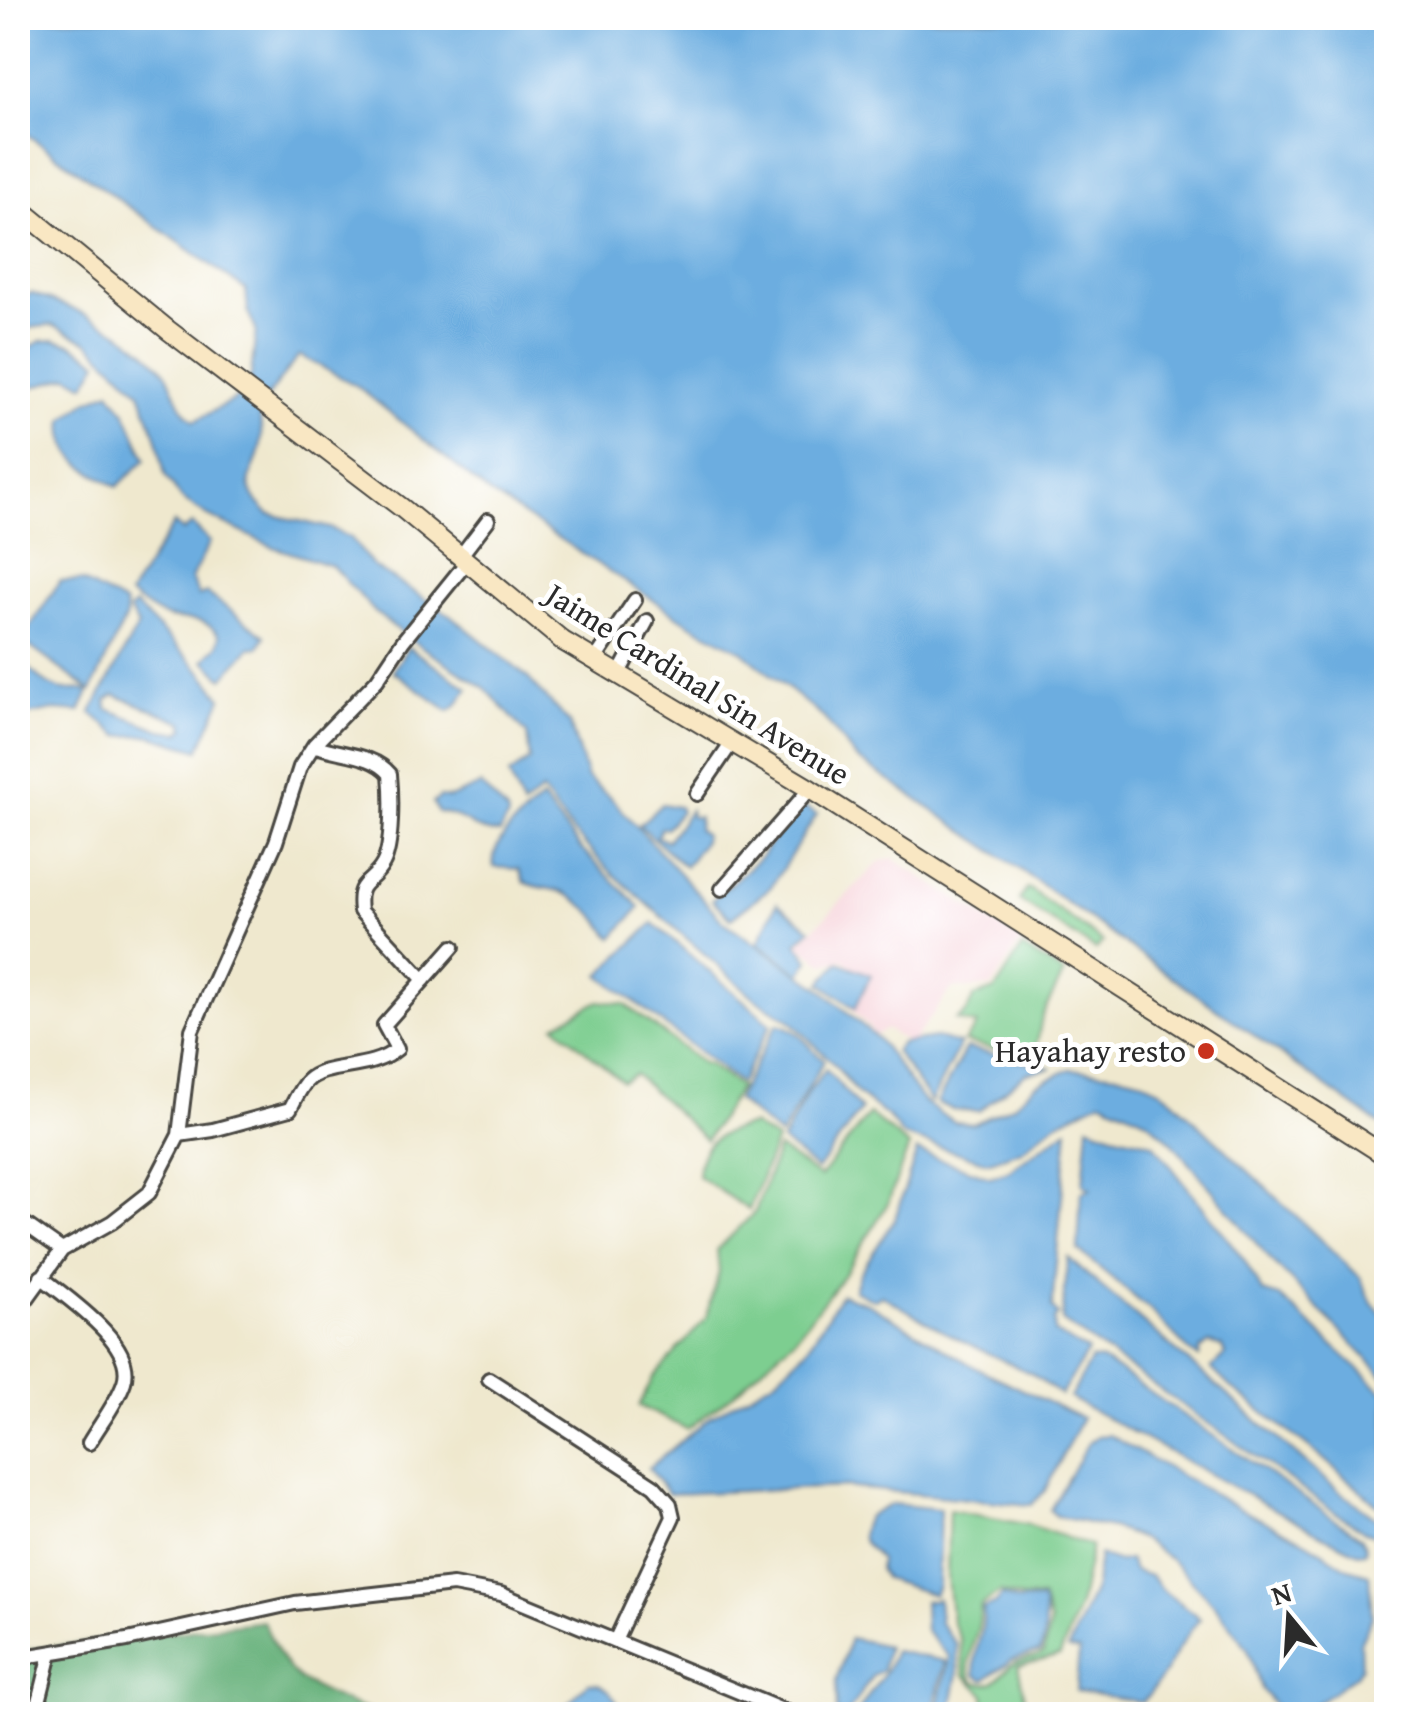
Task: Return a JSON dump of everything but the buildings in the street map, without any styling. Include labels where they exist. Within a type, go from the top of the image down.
[{"type":"main road","name":"Jaime Cardinal Sin Avenue","points":[[18,207],[168,330],[402,508],[563,641],[810,789],[1386,1156]]},
{"type":"street","points":[[18,1311],[62,1250],[112,1222],[149,1193],[179,1134],[192,1030],[276,842],[300,767],[314,745],[377,680],[488,520]]},
{"type":"street","points":[[594,661],[634,600]]},
{"type":"street","points":[[618,675],[647,621]]},
{"type":"street","points":[[697,794],[732,741]]},
{"type":"street","points":[[314,745],[370,759],[390,774],[388,848],[383,864],[363,882],[358,896],[360,911],[424,980]]},
{"type":"street","points":[[722,889],[810,789]]},
{"type":"street","points":[[179,1134],[214,1130],[290,1108],[308,1078],[384,1060],[396,1050],[384,1025],[453,946]]},
{"type":"street","points":[[18,1219],[62,1250]]},
{"type":"street","points":[[41,1277],[120,1348],[127,1364],[124,1382],[89,1444]]},
{"type":"street","points":[[489,1379],[654,1486],[670,1504],[673,1517],[615,1640]]},
{"type":"street","points":[[18,1658],[127,1640],[294,1603],[453,1585],[501,1594],[792,1714]]},
{"type":"street","points":[[36,1714],[51,1652]]},
{"type":"shaded area","points":[[892,858],[1021,941],[991,987],[952,988],[911,1044],[886,1029],[876,1035],[850,1007],[865,974],[842,959],[824,964],[799,944],[879,862]]},
{"type":"green space","points":[[1028,888],[1103,942],[1096,950],[1019,900]]},
{"type":"green space","points":[[1022,948],[1064,973],[1042,1016],[1030,1058],[964,1042],[977,1025],[956,1020],[966,1013],[974,997],[995,990]]},
{"type":"green space","points":[[599,1001],[625,1004],[740,1087],[706,1140],[635,1074],[622,1081],[555,1025]]},
{"type":"green space","points":[[869,1114],[909,1146],[888,1203],[843,1276],[794,1339],[731,1396],[687,1429],[639,1406],[653,1378],[706,1318],[719,1272],[717,1250],[755,1212],[778,1148],[820,1177]]},
{"type":"green space","points":[[752,1125],[776,1140],[749,1210],[698,1176],[703,1154],[713,1140]]},
{"type":"green space","points":[[949,1510],[1030,1525],[1091,1546],[1080,1603],[1060,1656],[1018,1666],[1026,1702],[1024,1714],[983,1714],[985,1695],[964,1675],[947,1578]],"holes":[[[1000,1592],[1020,1598],[1042,1598],[1050,1623],[1043,1654],[1013,1664],[994,1682],[979,1683],[972,1679],[969,1664],[981,1605]]]},
{"type":"green space","points":[[263,1621],[281,1657],[296,1676],[338,1698],[383,1714],[18,1714],[18,1651]]},
{"type":"water","points":[[18,18],[1386,18],[1386,1129],[856,758],[824,718],[742,651],[690,624],[489,493],[357,386],[299,355],[259,408],[261,440],[250,485],[269,514],[330,528],[351,538],[373,566],[450,615],[527,677],[570,724],[587,778],[610,797],[724,922],[819,987],[878,1039],[924,1102],[941,1114],[955,1122],[973,1124],[1014,1105],[1035,1085],[1070,1069],[1140,1079],[1167,1094],[1360,1277],[1372,1303],[1386,1319],[1386,1378],[1266,1255],[1173,1143],[1147,1120],[1102,1100],[1056,1123],[1022,1150],[988,1162],[903,1136],[790,1020],[757,1000],[611,872],[571,830],[542,791],[523,807],[509,775],[530,760],[527,734],[485,688],[376,613],[332,566],[273,547],[182,499],[165,475],[140,392],[88,342],[52,325],[30,328],[18,339],[18,300],[31,293],[84,314],[149,355],[167,374],[183,409],[195,421],[240,396],[251,376],[256,330],[248,312],[246,290],[18,128]]},
{"type":"water","points":[[41,341],[71,344],[99,362],[85,385],[69,376],[26,389],[18,383],[18,354]]},
{"type":"water","points":[[110,391],[126,413],[146,459],[117,487],[78,461],[64,432],[64,419],[87,401]]},
{"type":"water","points":[[174,523],[183,531],[192,524],[210,542],[191,579],[199,596],[207,593],[265,636],[259,647],[250,648],[223,678],[204,660],[218,645],[220,636],[214,629],[200,621],[161,615],[129,595]]},
{"type":"water","points":[[60,581],[81,581],[125,604],[126,617],[91,691],[29,646],[18,654],[18,645]]},
{"type":"water","points":[[135,605],[201,671],[222,698],[199,750],[149,735],[119,736],[91,713],[138,626],[129,610]],"holes":[[[115,695],[183,722],[185,728],[180,733],[161,730],[107,709],[107,700]]]},
{"type":"water","points":[[408,647],[468,688],[456,706],[449,711],[393,671]]},
{"type":"water","points":[[18,657],[52,686],[89,692],[80,712],[54,710],[18,717]]},
{"type":"water","points":[[481,785],[507,812],[500,833],[483,831],[438,812],[433,803],[440,797],[450,798]]},
{"type":"water","points":[[542,799],[580,848],[640,907],[613,938],[572,897],[524,882],[519,869],[494,867],[502,839]]},
{"type":"water","points":[[662,804],[679,807],[681,811],[666,828],[661,828],[657,837],[667,841],[690,810],[691,817],[699,817],[698,830],[704,834],[704,841],[685,867],[639,825]]},
{"type":"water","points":[[797,804],[817,814],[771,887],[731,918],[712,900],[762,856]]},
{"type":"water","points":[[777,903],[811,929],[797,943],[809,960],[801,974],[758,943]]},
{"type":"water","points":[[653,923],[771,1024],[740,1083],[600,975]]},
{"type":"water","points":[[839,962],[871,975],[855,1008],[821,983]]},
{"type":"water","points":[[777,1024],[797,1033],[824,1061],[780,1136],[736,1100]]},
{"type":"water","points":[[936,1038],[960,1044],[931,1102],[895,1051],[901,1043]]},
{"type":"water","points":[[966,1048],[1052,1068],[1026,1073],[979,1111],[954,1110],[937,1103]]},
{"type":"water","points":[[826,1069],[861,1110],[817,1170],[782,1141]]},
{"type":"water","points":[[1088,1125],[1153,1143],[1245,1261],[1262,1292],[1280,1297],[1386,1394],[1386,1512],[1211,1368],[1225,1355],[1222,1347],[1209,1343],[1200,1350],[1199,1357],[1191,1353],[1149,1309],[1078,1250],[1081,1193],[1090,1188],[1083,1184]]},
{"type":"water","points":[[1068,1129],[1052,1308],[1058,1315],[1054,1320],[1055,1333],[1088,1351],[1061,1395],[1032,1374],[948,1334],[881,1295],[874,1300],[854,1290],[859,1274],[895,1219],[917,1151],[990,1177],[1008,1171]]},
{"type":"water","points":[[1068,1258],[1340,1492],[1379,1520],[1381,1537],[1365,1532],[1326,1506],[1062,1321]]},
{"type":"water","points":[[841,1294],[869,1304],[978,1369],[1082,1418],[1044,1492],[1031,1505],[845,1487],[668,1494],[649,1468],[710,1417],[776,1379],[807,1349]]},
{"type":"water","points":[[1091,1359],[1101,1360],[1119,1371],[1362,1538],[1365,1552],[1358,1553],[1331,1540],[1070,1398]]},
{"type":"water","points":[[1109,1435],[1348,1568],[1369,1574],[1372,1617],[1360,1643],[1361,1667],[1356,1675],[1302,1714],[1282,1714],[1261,1689],[1248,1649],[1218,1609],[1172,1561],[1142,1539],[1056,1516],[1050,1510],[1088,1443],[1097,1436]]},
{"type":"water","points":[[892,1504],[940,1509],[938,1586],[934,1595],[885,1579],[879,1569],[880,1560],[863,1542],[867,1517]]},
{"type":"water","points":[[1099,1555],[1119,1562],[1129,1560],[1134,1571],[1151,1576],[1200,1619],[1142,1702],[1076,1691],[1079,1651],[1068,1649],[1095,1587]]},
{"type":"water","points":[[1002,1595],[1017,1601],[1042,1600],[1043,1639],[1040,1652],[1012,1660],[984,1680],[975,1675],[983,1608],[996,1603]]},
{"type":"water","points":[[938,1599],[940,1623],[956,1644],[958,1674],[950,1714],[936,1714],[949,1657],[925,1631],[924,1601]]},
{"type":"water","points":[[850,1638],[887,1646],[882,1670],[873,1675],[848,1713],[837,1713],[836,1681]]},
{"type":"water","points":[[894,1651],[945,1661],[932,1714],[857,1714]]},
{"type":"water","points":[[588,1683],[606,1688],[623,1714],[558,1714]]},
{"type":"place","name":"Hayahay resto","points":[[1206,1051]]}]
